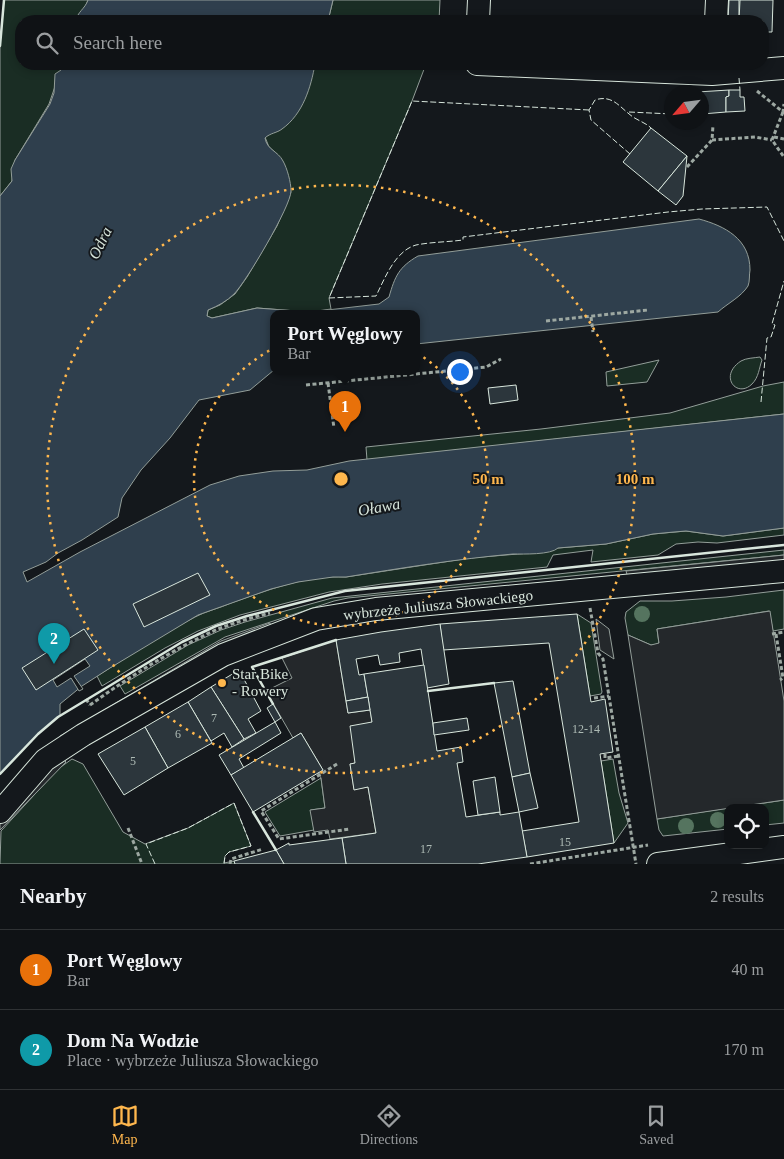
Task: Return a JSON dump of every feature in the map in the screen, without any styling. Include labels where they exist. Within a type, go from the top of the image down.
[{"type":"street","points":[[478,15],[479,0]]},
{"type":"street","points":[[716,15],[717,0]]},
{"type":"street","points":[[769,68],[784,68]]},
{"type":"street","name":"wybrzeże Juliusza Słowackiego","points":[[0,812],[45,760],[83,735],[223,655],[316,619],[376,609],[784,571]]},
{"type":"street","points":[[658,864],[784,847]]},
{"type":"path","points":[[753,88],[783,112]]},
{"type":"path","points":[[773,138],[783,112],[784,104]]},
{"type":"path","points":[[687,167],[712,140],[713,125]]},
{"type":"path","points":[[712,140],[755,137],[784,139]]},
{"type":"path","points":[[773,138],[784,157]]},
{"type":"path","points":[[546,321],[648,310]]},
{"type":"path","points":[[591,317],[593,332]]},
{"type":"path","points":[[420,374],[486,367],[501,358]]},
{"type":"path","points":[[306,385],[407,375]]},
{"type":"path","points":[[328,383],[334,428]]},
{"type":"path","points":[[581,608],[590,607],[598,653],[603,659],[635,847],[636,864]]},
{"type":"path","points":[[772,634],[784,632]]},
{"type":"path","points":[[776,634],[783,678],[780,680]]},
{"type":"path","points":[[594,698],[601,699],[609,696]]},
{"type":"path","points":[[86,699],[90,705]]},
{"type":"path","points":[[609,726],[614,725]]},
{"type":"path","points":[[605,754],[605,758],[619,756]]},
{"type":"path","points":[[337,764],[261,811],[279,839],[350,829]]},
{"type":"path","points":[[128,828],[142,864]]},
{"type":"path","points":[[530,864],[635,847]]},
{"type":"path","points":[[230,864],[231,859],[263,849]]},
{"type":"green space","points":[[4,0],[88,0],[85,8],[78,15],[15,15],[15,70],[61,70],[49,104],[15,160],[12,181],[0,196],[0,46]]},
{"type":"green space","points":[[333,0],[440,0],[439,15],[329,15]]},
{"type":"green space","points":[[313,70],[424,70],[329,298],[331,309],[284,310],[257,308],[212,318],[207,316],[208,310],[220,305],[235,294],[247,277],[277,226],[291,192],[276,153],[269,147],[265,137],[270,133],[276,132]]},
{"type":"green space","points":[[760,357],[762,360],[752,384],[741,389],[732,384],[730,379],[734,367],[743,360]]},
{"type":"green space","points":[[659,360],[647,382],[607,386],[606,372]]},
{"type":"green space","points":[[784,382],[784,414],[367,460],[366,447],[541,429],[670,413],[763,386]]},
{"type":"green space","points":[[784,528],[784,535],[717,543],[676,544],[658,555],[591,562],[593,550],[553,555],[547,567],[382,584],[329,592],[240,615],[198,631],[165,648],[102,686],[97,676],[199,615],[287,584],[316,578],[346,577],[470,558],[606,544],[653,534],[686,531],[723,536]]},
{"type":"green space","points":[[784,550],[784,555],[348,598],[225,637],[125,694],[120,686],[188,645],[221,630],[332,598]]},
{"type":"green space","points":[[784,590],[784,629],[773,631],[769,611],[657,629],[659,644],[651,645],[628,635],[625,618],[626,612],[640,601],[726,597]]},
{"type":"green space","points":[[577,614],[591,623],[601,694],[590,696]]},
{"type":"green space","points":[[72,759],[83,764],[123,832],[145,844],[188,828],[234,803],[251,846],[229,852],[225,856],[224,863],[234,861],[235,864],[0,864],[1,831],[58,769]]},
{"type":"green space","points":[[613,759],[619,793],[628,823],[614,843],[601,761]]},
{"type":"green space","points":[[321,778],[325,808],[311,810],[314,830],[280,836],[265,812]]},
{"type":"green space","points":[[784,800],[784,823],[769,825],[769,804],[758,804]]},
{"type":"green space","points":[[724,809],[724,829],[663,836],[659,830],[657,819]]},
{"type":"shaded area","points":[[784,555],[784,563],[628,578],[626,571]]},
{"type":"shaded area","points":[[770,611],[784,701],[784,800],[757,804],[724,804],[724,809],[657,819],[628,635],[651,645],[659,643],[657,629]]},
{"type":"shaded area","points":[[596,619],[609,629],[614,659],[600,650]]},
{"type":"shaded area","points":[[270,623],[272,630],[62,740],[60,736],[221,641]]},
{"type":"shaded area","points":[[336,640],[348,713],[370,710],[372,722],[355,763],[350,764],[354,789],[368,787],[376,833],[330,839],[328,830],[314,832],[310,810],[325,808],[321,778],[318,773],[323,770],[301,733],[293,738],[266,691],[292,678],[282,658]]},
{"type":"shaded area","points":[[62,758],[66,762],[0,830],[0,823]]},
{"type":"water","points":[[88,0],[333,0],[329,15],[78,15]]},
{"type":"water","points":[[61,70],[314,70],[301,108],[282,129],[265,138],[268,145],[281,158],[290,179],[291,191],[284,212],[267,244],[240,287],[228,299],[208,310],[207,316],[212,318],[257,308],[284,310],[270,310],[270,373],[250,390],[199,400],[170,438],[141,470],[122,498],[118,517],[46,562],[23,572],[27,582],[80,552],[210,485],[239,476],[273,471],[307,470],[349,461],[784,414],[784,528],[723,536],[686,531],[653,534],[606,544],[558,548],[543,553],[513,554],[450,561],[346,577],[298,582],[271,589],[198,615],[82,686],[60,704],[60,715],[38,734],[0,774],[0,196],[12,181],[11,169],[15,160],[50,104],[54,93],[55,74]]},
{"type":"water","points":[[699,219],[727,230],[741,242],[749,259],[748,286],[718,312],[420,344],[420,310],[327,310],[379,304],[389,297],[393,283],[402,268],[418,256]]},
{"type":"pier","points":[[85,659],[90,666],[74,676],[83,689],[79,691],[71,678],[57,687],[53,680]]},
{"type":"building","points":[[729,0],[739,0],[739,15],[728,15]]},
{"type":"building","points":[[740,0],[773,0],[772,32],[769,32],[769,15],[739,15]]},
{"type":"building","points":[[729,90],[729,96],[726,97],[726,112],[709,113],[709,91]]},
{"type":"building","points":[[729,90],[740,90],[740,97],[744,97],[745,111],[726,112],[726,97],[729,96]]},
{"type":"building","points":[[651,128],[687,156],[658,191],[623,162]]},
{"type":"building","points":[[687,156],[683,196],[676,205],[658,191]]},
{"type":"building","points":[[516,385],[518,400],[490,404],[488,388]]},
{"type":"building","points":[[198,573],[210,595],[144,627],[133,604]]},
{"type":"building","points":[[577,614],[591,702],[605,699],[613,752],[600,754],[614,843],[527,857],[522,831],[579,822],[549,643],[443,650],[440,624]]},
{"type":"building","points":[[440,624],[449,684],[427,688],[421,649],[399,653],[400,662],[380,665],[378,655],[356,659],[359,675],[364,674],[368,697],[346,701],[336,640]]},
{"type":"building","points":[[84,629],[98,650],[36,690],[22,668]]},
{"type":"building","points":[[424,665],[437,751],[461,747],[463,762],[457,763],[466,817],[500,812],[500,815],[519,812],[527,857],[478,864],[346,864],[342,838],[376,833],[368,787],[354,790],[350,764],[355,763],[350,726],[372,722],[364,674]]},
{"type":"building","points":[[239,670],[261,711],[248,719],[256,733],[244,739],[211,687]]},
{"type":"building","points":[[513,681],[530,773],[512,777],[494,683]]},
{"type":"building","points":[[211,687],[244,739],[232,747],[224,733],[211,741],[188,702]]},
{"type":"building","points":[[368,697],[370,710],[348,713],[346,701]]},
{"type":"building","points":[[188,702],[212,743],[168,768],[145,727]]},
{"type":"building","points":[[273,704],[281,718],[275,722],[267,708]]},
{"type":"building","points":[[467,718],[469,730],[434,735],[433,723]]},
{"type":"building","points":[[275,722],[281,733],[239,759],[244,768],[231,775],[219,755]]},
{"type":"building","points":[[145,727],[168,768],[124,795],[98,754]]},
{"type":"building","points":[[301,733],[323,770],[253,812],[231,775]]},
{"type":"building","points":[[530,773],[538,808],[519,812],[512,777]]},
{"type":"building","points":[[495,777],[500,812],[478,815],[473,781]]},
{"type":"building","points":[[342,838],[346,864],[284,864],[276,850],[289,843],[289,845]]},
{"type":"building","points":[[276,850],[284,864],[235,864],[234,861]]},
{"type":"fence","points":[[739,78],[740,90]]},
{"type":"fence","points":[[630,154],[591,120],[589,110],[595,100],[612,100],[633,117],[651,128]]},
{"type":"fence","points":[[589,110],[412,101],[329,298],[376,296],[396,259],[409,248],[422,244],[463,240],[463,237],[668,212],[767,207],[784,241]]},
{"type":"fence","points":[[629,112],[664,114]]},
{"type":"fence","points":[[761,402],[767,338],[771,337],[775,325],[772,324],[784,281]]},
{"type":"fence","points":[[155,864],[146,844],[188,828],[234,803],[251,846],[229,852],[225,856],[224,864]]},
{"type":"wall","points":[[0,46],[4,0]]},
{"type":"wall","points":[[0,774],[38,734],[58,717],[182,642],[216,626],[247,616],[345,591],[784,545]]},
{"type":"wall","points":[[273,704],[252,667],[336,640]]},
{"type":"wall","points":[[428,691],[494,683]]},
{"type":"wall","points":[[253,812],[276,850]]},
{"type":"place","name":"Port Węglowy","points":[[345,432]]},
{"type":"place","name":"Dom Na Wodzie","points":[[54,664]]},
{"type":"place","name":"Star Bike - Rowery","points":[[222,683]]},
{"type":"water label","name":"Odra","points":[[100,243]]},
{"type":"water label","name":"Oława","points":[[379,507]]}]
